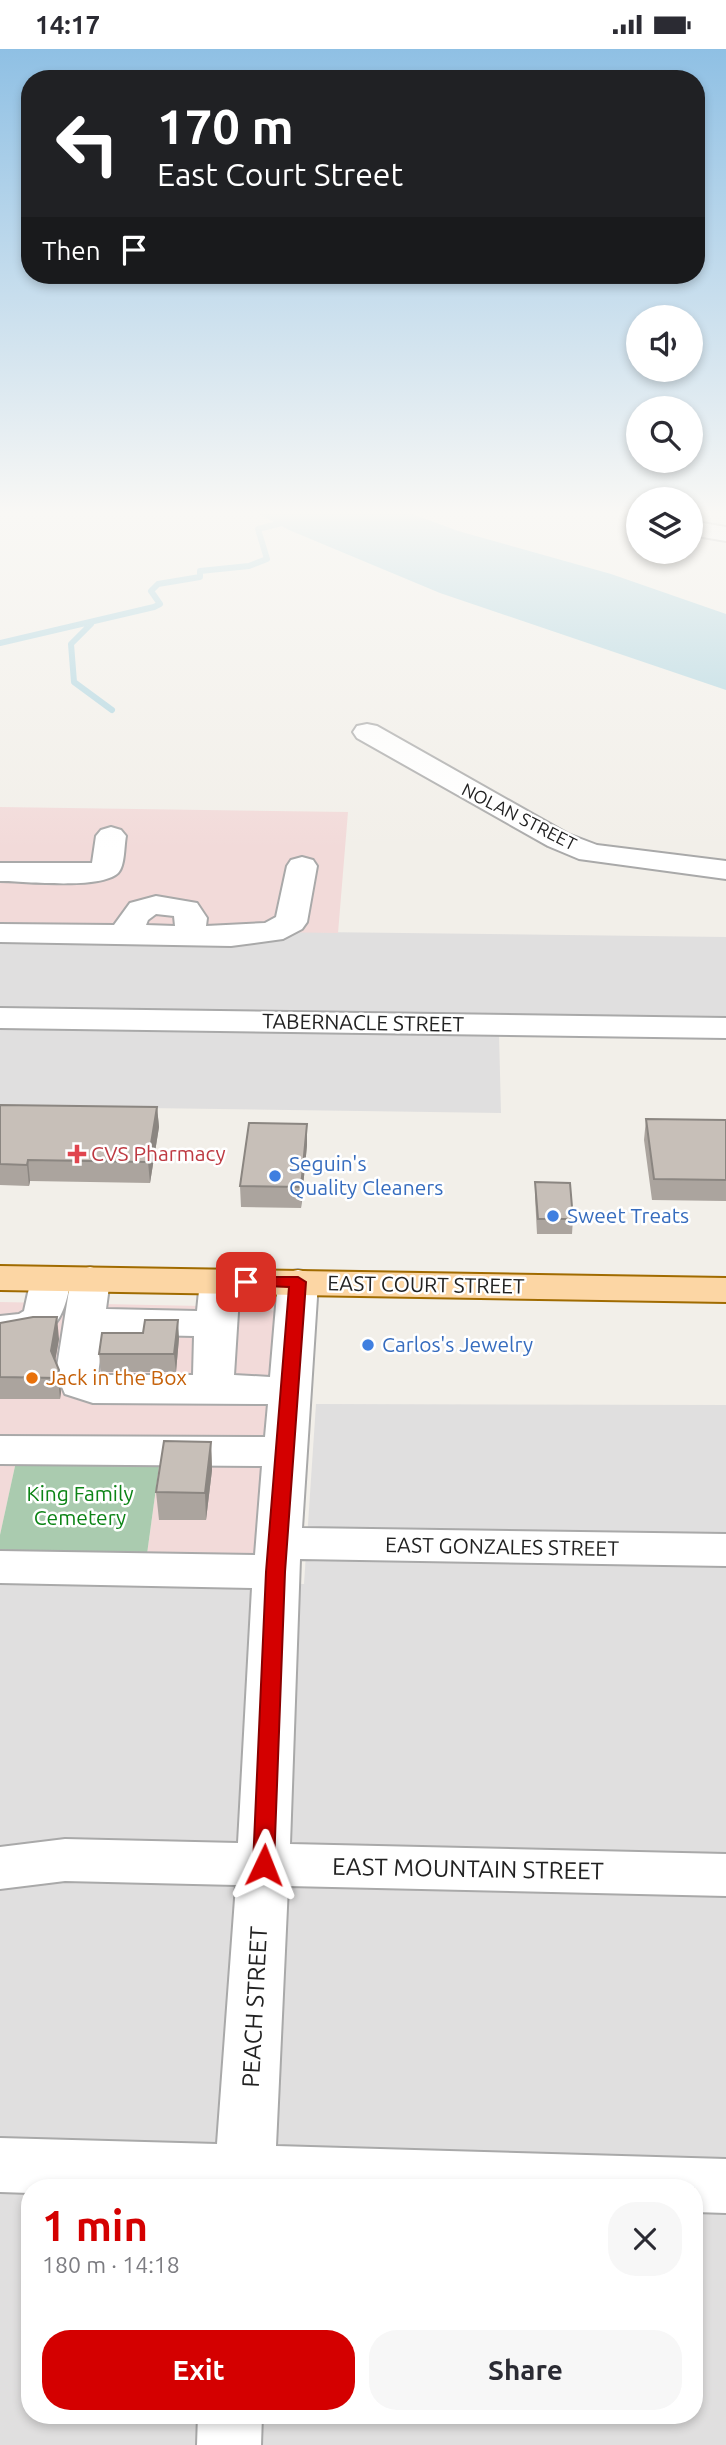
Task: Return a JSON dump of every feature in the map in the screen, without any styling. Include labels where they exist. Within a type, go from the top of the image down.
[{"type":"main road","name":"EAST COURT STREET","points":[[0,1278],[726,1290]]},
{"type":"street","name":"NOLAN STREET","points":[[367,732],[535,827],[590,853],[726,872]]},
{"type":"street","points":[[0,872],[91,873],[106,868],[111,836]]},
{"type":"street","points":[[0,933],[190,936],[272,932],[291,922],[302,866]]},
{"type":"street","name":"TABERNACLE STREET","points":[[0,1018],[726,1028]]},
{"type":"street","points":[[71,1279],[85,1321],[77,1373],[80,1384],[93,1389],[213,1388],[289,1391]]},
{"type":"street","points":[[0,1329],[35,1324],[43,1318],[71,1279]]},
{"type":"street","points":[[213,1388],[215,1324],[220,1281]]},
{"type":"street","name":"PEACH STREET","points":[[244,2179],[264,1865],[277,1558],[298,1282]]},
{"type":"street","points":[[85,1321],[215,1324]]},
{"type":"street","points":[[0,1450],[285,1452]]},
{"type":"street","name":"EAST GONZALES STREET","points":[[0,1567],[277,1558],[726,1550]]},
{"type":"street","points":[[0,1848],[65,1860]]},
{"type":"street","name":"EAST MOUNTAIN STREET","points":[[0,1868],[65,1860],[726,1875]]},
{"type":"street","points":[[0,2165],[214,2179]]},
{"type":"street","points":[[703,2186],[726,2186]]},
{"type":"street","points":[[229,2445],[230,2424]]},
{"type":"shaded area","points":[[0,807],[348,812],[338,933],[0,928]]},
{"type":"shaded area","points":[[0,928],[726,937],[726,1036],[499,1034],[501,1113],[0,1106]]},
{"type":"shaded area","points":[[0,1302],[253,1307],[276,1311],[283,1320],[259,1552],[242,1556],[147,1554],[160,1459],[17,1457],[0,1535]]},
{"type":"shaded area","points":[[316,1404],[726,1405],[726,2445],[0,2445],[0,1577],[304,1584]]},
{"type":"green space","name":"King Family Cemetery","points":[[17,1457],[160,1459],[147,1554],[0,1552],[0,1535]]},
{"type":"water","points":[[537,626],[726,626],[726,690]]},
{"type":"building","name":"CVS Pharmacy","points":[[0,1105],[157,1107],[148,1162],[28,1160],[27,1165],[0,1164]]},
{"type":"building","points":[[646,1119],[726,1120],[726,1180],[654,1179]]},
{"type":"building","name":"Seguin's Quality Cleaners","points":[[249,1123],[307,1124],[301,1187],[240,1186]]},
{"type":"building","points":[[535,1182],[570,1183],[573,1219],[538,1219]]},
{"type":"building","points":[[33,1317],[57,1317],[51,1351],[59,1370],[58,1378],[0,1377],[0,1323]]},
{"type":"building","points":[[145,1320],[178,1320],[174,1354],[99,1354],[102,1333],[143,1333]]},
{"type":"building","points":[[164,1441],[211,1442],[205,1493],[156,1492]]},
{"type":"waterway","points":[[0,643],[74,626]]},
{"type":"waterway","points":[[89,626],[71,644],[74,682],[112,710]]},
{"type":"place","name":"CVS Pharmacy","points":[[77,1154]]},
{"type":"place","name":"Seguin's Quality Cleaners","points":[[275,1176]]},
{"type":"place","name":"Sweet Treats","points":[[553,1216]]},
{"type":"place","name":"Carlos's Jewelry","points":[[368,1345]]},
{"type":"place","name":"Jack in the Box","points":[[32,1378]]},
{"type":"route","points":[[246,1282],[298,1282],[276,1572],[264,1865]]}]
